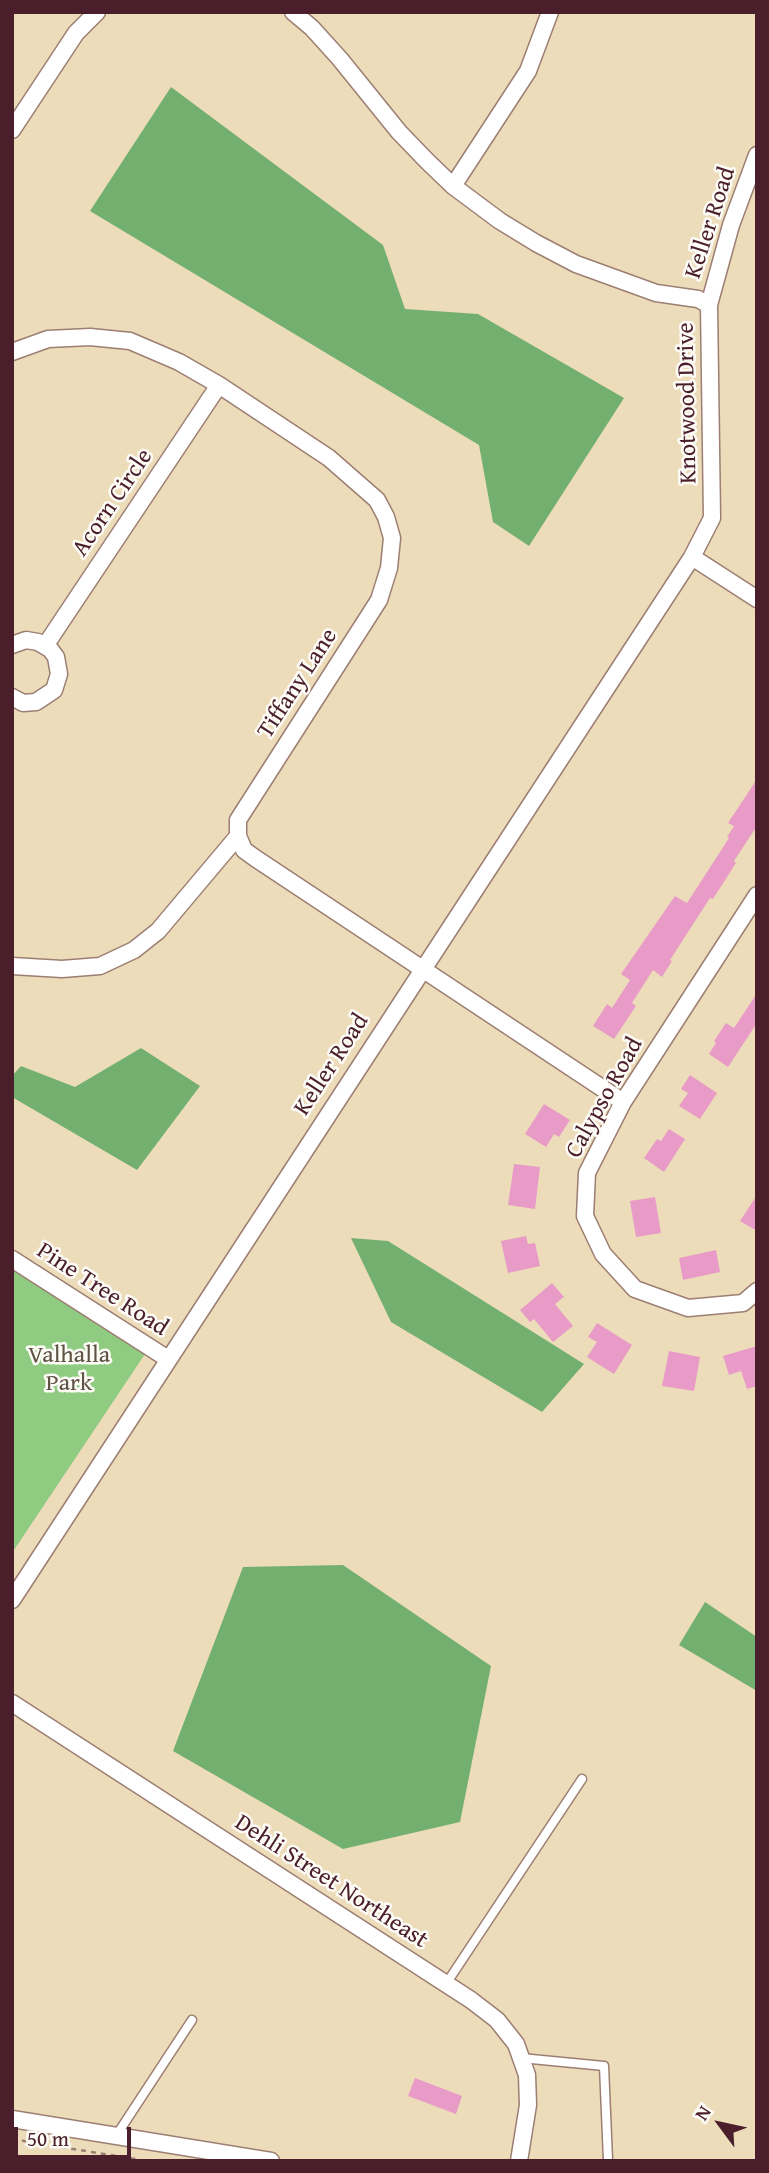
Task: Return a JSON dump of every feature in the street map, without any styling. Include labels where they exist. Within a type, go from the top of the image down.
[{"type":"street","points":[[12,130],[76,33],[97,12]]},
{"type":"street","name":"Knotwood Drive","points":[[293,12],[312,27],[399,132],[453,186],[500,221],[576,264],[656,293],[698,299],[709,305],[712,518],[692,557]]},
{"type":"street","points":[[453,186],[528,71],[550,12]]},
{"type":"street","name":"Keller Road","points":[[709,305],[731,225],[757,155]]},
{"type":"street","name":"Tiffany Lane","points":[[12,352],[48,339],[90,337],[130,341],[179,362],[302,439],[356,480],[377,500],[386,517],[392,538],[389,568],[379,600],[238,820],[238,836]]},
{"type":"street","name":"Acorn Circle","points":[[45,646],[219,385]]},
{"type":"street","points":[[692,557],[757,599]]},
{"type":"street","name":"Keller Road","points":[[12,1600],[692,557]]},
{"type":"street","points":[[12,645],[26,640],[38,642],[56,657],[59,666],[54,690],[36,702],[23,703],[12,697]]},
{"type":"street","points":[[12,966],[62,969],[100,966],[134,950],[158,930],[238,836],[244,850],[255,858],[623,1102]]},
{"type":"street","name":"Calypso Road","points":[[757,895],[623,1102],[587,1173],[584,1216],[603,1254],[635,1289],[688,1308],[743,1303],[757,1291]]},
{"type":"street","name":"Pine Tree Road","points":[[12,1259],[168,1359]]},
{"type":"street","name":"Dehli Street Northeast","points":[[12,1703],[446,1984],[497,2020],[516,2044],[527,2075],[528,2105],[519,2161]]},
{"type":"street","points":[[12,2119],[271,2161]]},
{"type":"lane","points":[[446,1984],[582,1779]]},
{"type":"lane","points":[[116,2136],[192,2020]]},
{"type":"lane","points":[[521,2058],[604,2066],[608,2160]]},
{"type":"path","points":[[12,2139],[148,2161]]},
{"type":"green space","points":[[171,87],[383,245],[405,309],[478,314],[624,398],[529,546],[493,522],[479,445],[90,211]]},
{"type":"green space","points":[[141,1048],[200,1086],[137,1170],[12,1097],[12,1076],[21,1066],[75,1087]]},
{"type":"green space","points":[[351,1238],[388,1241],[584,1364],[542,1412],[391,1322]]},
{"type":"green space","name":"Valhalla Park","points":[[12,1269],[145,1354],[12,1553]]},
{"type":"green space","points":[[343,1565],[491,1666],[460,1822],[343,1849],[173,1751],[243,1567]]},
{"type":"green space","points":[[705,1602],[757,1637],[757,1691],[679,1645]]},
{"type":"building","points":[[757,779],[757,826],[713,899],[710,898],[670,960],[672,961],[662,977],[653,970],[632,1003],[636,1006],[614,1039],[593,1026],[607,1004],[612,1008],[630,980],[621,974],[675,896],[687,903],[729,838],[727,837],[734,826],[728,823]]},
{"type":"building","points":[[757,993],[757,1023],[728,1067],[709,1054],[716,1043],[714,1041],[726,1023],[734,1028]]},
{"type":"building","points":[[690,1075],[717,1093],[700,1119],[679,1106],[688,1093],[681,1089]]},
{"type":"building","points":[[544,1104],[570,1120],[559,1137],[554,1134],[546,1147],[525,1134]]},
{"type":"building","points":[[669,1129],[685,1139],[664,1172],[644,1158],[657,1139],[661,1141]]},
{"type":"building","points":[[514,1164],[540,1167],[535,1209],[508,1205]]},
{"type":"building","points":[[757,1195],[757,1231],[740,1221]]},
{"type":"building","points":[[655,1197],[661,1233],[636,1237],[630,1201]]},
{"type":"building","points":[[526,1236],[528,1244],[535,1243],[540,1266],[508,1273],[501,1241]]},
{"type":"building","points":[[716,1250],[720,1272],[683,1280],[679,1258]]},
{"type":"building","points":[[552,1283],[564,1297],[555,1304],[573,1326],[553,1342],[534,1319],[530,1322],[520,1310]]},
{"type":"building","points":[[597,1323],[632,1345],[614,1374],[587,1357],[597,1342],[588,1337]]},
{"type":"building","points":[[757,1346],[757,1386],[747,1389],[741,1371],[729,1375],[723,1356]]},
{"type":"building","points":[[669,1351],[700,1357],[694,1391],[662,1386]]},
{"type":"building","points":[[415,2078],[462,2096],[456,2114],[408,2096]]}]
